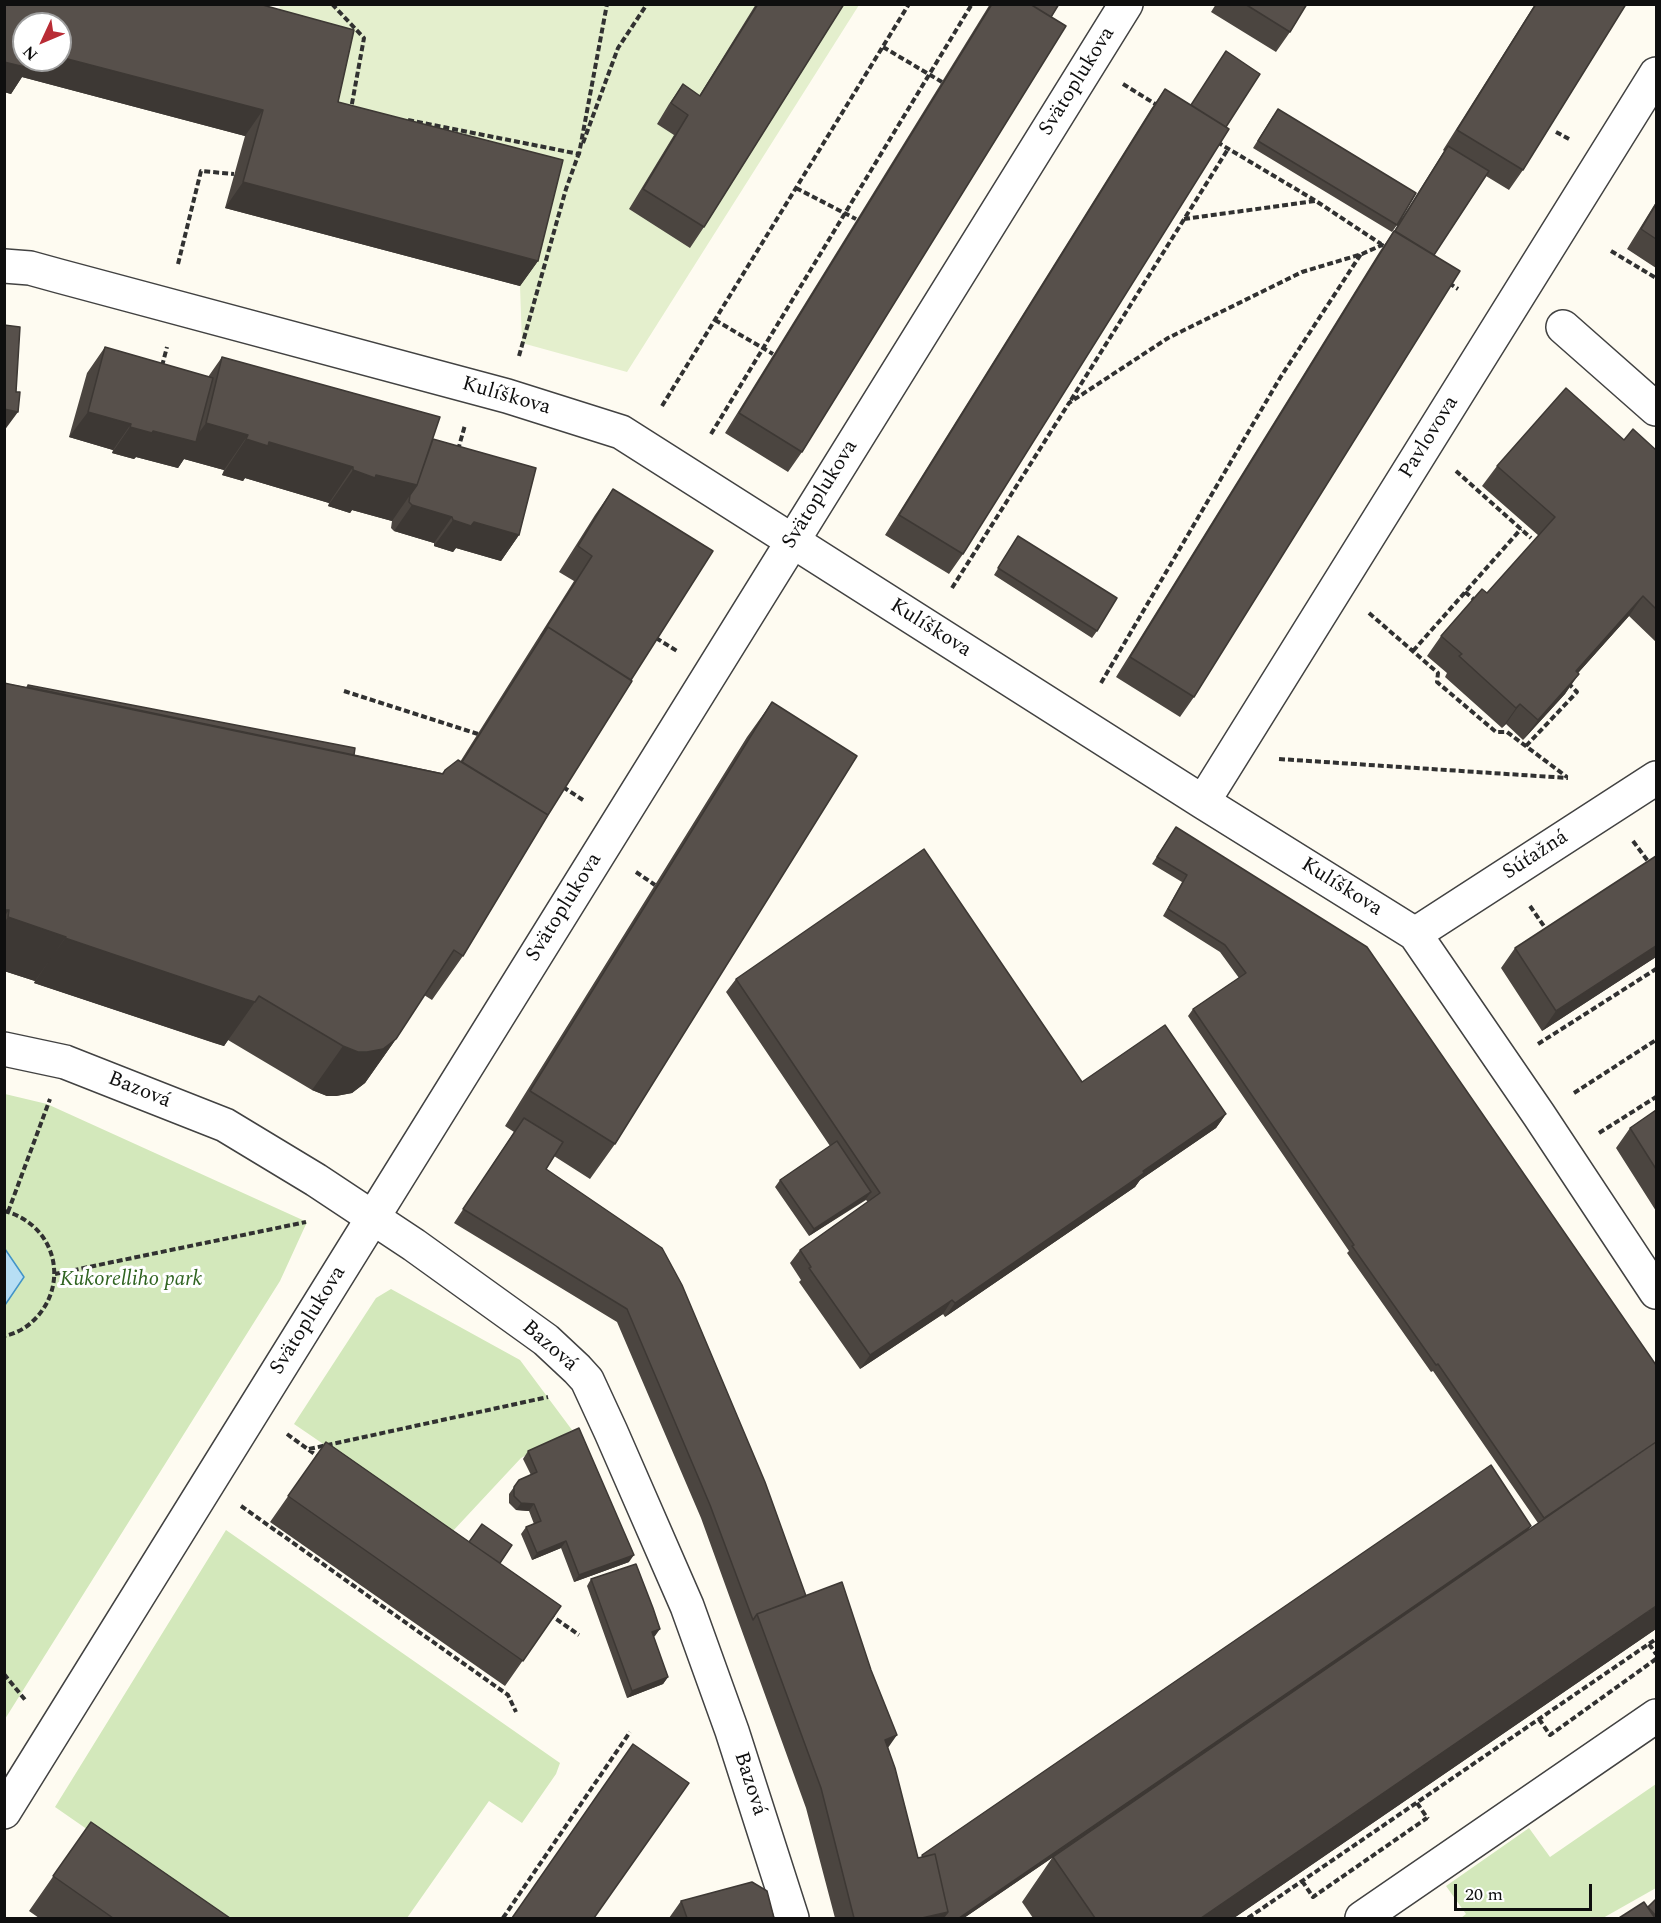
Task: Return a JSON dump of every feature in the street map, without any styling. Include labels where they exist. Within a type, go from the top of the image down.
[{"type":"street","name":"Svätoplukova","points":[[4,1812],[1126,4]]},
{"type":"street","name":"Pavlovova","points":[[1203,802],[1656,74]]},
{"type":"street","name":"Kulíškova","points":[[4,266],[30,268],[495,393],[621,432],[1415,934],[1651,1273]]},
{"type":"street","points":[[1563,327],[1656,409]]},
{"type":"street","name":"Súťažná","points":[[1415,934],[1656,778]]},
{"type":"street","name":"Bazová","points":[[4,1049],[65,1062],[225,1125],[316,1180],[414,1245],[565,1356],[586,1380],[687,1606],[732,1731],[792,1918]]},
{"type":"street","points":[[1362,1918],[1656,1716]]},
{"type":"path","points":[[333,4],[364,38],[351,109],[362,111]]},
{"type":"path","points":[[579,154],[607,4]]},
{"type":"path","points":[[519,356],[566,189],[618,48],[647,4]]},
{"type":"path","points":[[662,406],[909,4]]},
{"type":"path","points":[[711,434],[972,4]]},
{"type":"path","points":[[883,47],[942,82]]},
{"type":"path","points":[[1120,82],[1159,106]]},
{"type":"path","points":[[408,120],[579,154]]},
{"type":"path","points":[[1208,137],[1316,201],[1391,250]]},
{"type":"path","points":[[952,588],[1227,149]]},
{"type":"path","points":[[178,264],[201,171],[234,174]]},
{"type":"path","points":[[796,188],[856,219]]},
{"type":"path","points":[[1184,219],[1316,201]]},
{"type":"path","points":[[1069,403],[1167,338],[1302,272],[1362,254],[1382,245]]},
{"type":"path","points":[[1611,251],[1656,278]]},
{"type":"path","points":[[1101,683],[1280,378],[1362,254]]},
{"type":"path","points":[[1439,278],[1458,289]]},
{"type":"path","points":[[715,320],[762,350],[773,354]]},
{"type":"path","points":[[160,373],[168,343]]},
{"type":"path","points":[[457,453],[466,422]]},
{"type":"path","points":[[1454,468],[1531,538]]},
{"type":"path","points":[[1413,651],[1521,529]]},
{"type":"path","points":[[1465,592],[1481,604]]},
{"type":"path","points":[[1365,609],[1438,673],[1437,682],[1496,732],[1506,732],[1573,783]]},
{"type":"path","points":[[656,638],[685,656]]},
{"type":"path","points":[[1526,746],[1577,692],[1569,684]]},
{"type":"path","points":[[344,691],[478,734]]},
{"type":"path","points":[[1277,759],[1568,778]]},
{"type":"path","points":[[563,787],[591,806]]},
{"type":"path","points":[[1629,835],[1654,869]]},
{"type":"path","points":[[628,867],[655,885]]},
{"type":"path","points":[[1527,901],[1550,936]]},
{"type":"path","points":[[1537,1045],[1656,969]]},
{"type":"path","points":[[1539,1115],[1656,1040]]},
{"type":"path","points":[[4,1336],[28,1326],[43,1312],[52,1294],[55,1274],[52,1253],[42,1235],[27,1221],[6,1212],[51,1096]]},
{"type":"path","points":[[1596,1136],[1656,1097]]},
{"type":"path","points":[[55,1274],[307,1222]]},
{"type":"path","points":[[308,1450],[549,1397]]},
{"type":"path","points":[[285,1432],[327,1463]]},
{"type":"path","points":[[233,1500],[508,1695],[516,1712]]},
{"type":"path","points":[[544,1610],[579,1635]]},
{"type":"path","points":[[1248,1918],[1656,1639]]},
{"type":"path","points":[[1649,1644],[1656,1654]]},
{"type":"path","points":[[1539,1719],[1551,1735],[1656,1659]]},
{"type":"path","points":[[4,1674],[29,1704]]},
{"type":"path","points":[[503,1918],[630,1732]]},
{"type":"path","points":[[1302,1881],[1313,1897],[1427,1818],[1417,1803]]},
{"type":"green space","points":[[280,5],[859,5],[627,372],[522,343],[520,286],[319,127],[275,38]]},
{"type":"green space","name":"Kukorelliho park","points":[[5,1094],[47,1104],[307,1222],[280,1281],[5,1719]]},
{"type":"green space","points":[[391,1289],[520,1360],[572,1430],[521,1458],[452,1532],[294,1424],[376,1298]]},
{"type":"green space","points":[[226,1530],[560,1763],[556,1774],[522,1823],[489,1801],[407,1918],[215,1918],[55,1807]]},
{"type":"green space","points":[[1656,1784],[1656,1888],[1603,1918],[1461,1918],[1466,1914],[1446,1886],[1529,1828],[1550,1857]]},
{"type":"water","points":[[5,1249],[24,1277],[5,1305]]},
{"type":"building","points":[[4,4],[259,4],[354,30],[338,102],[563,160],[538,261],[243,182],[263,110],[72,60],[72,12],[12,12],[12,64],[4,62]]},
{"type":"building","points":[[758,4],[844,4],[704,227],[643,189],[688,115],[671,103],[683,84],[700,96]]},
{"type":"building","points":[[992,4],[1030,4],[1066,26],[802,452],[739,413]]},
{"type":"building","points":[[1030,4],[1059,4],[1051,17]]},
{"type":"building","points":[[1245,4],[1307,4],[1290,32]]},
{"type":"building","points":[[1536,4],[1626,4],[1523,170],[1457,130]]},
{"type":"building","points":[[1226,51],[1260,74],[1226,127],[1191,105]]},
{"type":"building","points":[[1165,89],[1229,129],[963,554],[899,515]]},
{"type":"building","points":[[1278,109],[1416,193],[1397,225],[1258,141]]},
{"type":"building","points":[[1448,146],[1489,171],[1434,255],[1395,231]]},
{"type":"building","points":[[1656,204],[1656,239],[1641,229]]},
{"type":"building","points":[[1394,231],[1460,271],[1194,697],[1130,657]]},
{"type":"building","points":[[4,325],[20,327],[16,392],[20,392],[18,412],[4,409]]},
{"type":"building","points":[[105,347],[213,378],[196,442],[130,427],[131,424],[88,412]]},
{"type":"building","points":[[222,357],[440,417],[417,485],[376,475],[375,478],[353,470],[353,467],[269,442],[268,446],[246,439],[248,435],[206,423]]},
{"type":"building","points":[[1566,388],[1624,440],[1633,429],[1656,450],[1656,609],[1643,596],[1576,671],[1579,674],[1538,720],[1520,704],[1516,708],[1459,656],[1462,654],[1441,636],[1482,589],[1487,593],[1555,517],[1497,466]]},
{"type":"building","points":[[433,439],[536,468],[519,535],[474,522],[471,526],[409,502]]},
{"type":"building","points":[[613,489],[713,551],[631,680],[548,627],[541,636],[592,556],[578,546]]},
{"type":"building","points":[[1018,536],[1117,598],[1097,631],[998,568]]},
{"type":"building","points":[[548,627],[632,681],[548,815],[462,762]]},
{"type":"building","points":[[4,683],[443,774],[458,760],[548,815],[463,956],[454,950],[396,1039],[383,1049],[358,1052],[343,1046],[259,996],[255,1002],[245,999],[8,917],[9,910],[4,910]]},
{"type":"building","points":[[28,685],[355,748],[354,755],[28,687]]},
{"type":"building","points":[[772,702],[857,756],[615,1144],[530,1091]]},
{"type":"building","points":[[1176,827],[1367,947],[1656,1365],[1656,1442],[1544,1518],[1438,1364],[1436,1365],[1352,1246],[1354,1245],[1193,1009],[1246,973],[1225,945],[1168,909],[1187,875],[1157,857]]},
{"type":"building","points":[[924,849],[1082,1082],[1165,1025],[1226,1114],[955,1303],[952,1300],[870,1355],[809,1268],[811,1267],[800,1250],[880,1193],[736,979]]},
{"type":"building","points":[[1656,856],[1656,946],[1556,1011],[1515,948]]},
{"type":"building","points":[[1656,1110],[1656,1169],[1630,1128]]},
{"type":"building","points":[[524,1118],[563,1142],[546,1169],[662,1248],[682,1285],[765,1482],[806,1596],[757,1614],[753,1620],[710,1505],[627,1309],[463,1209]]},
{"type":"building","points":[[837,1141],[871,1192],[814,1229],[780,1180]]},
{"type":"building","points":[[579,1428],[634,1555],[579,1575],[566,1541],[537,1553],[526,1527],[541,1521],[534,1504],[521,1503],[514,1496],[514,1487],[519,1480],[537,1472],[528,1451]]},
{"type":"building","points":[[326,1442],[561,1606],[523,1661],[288,1496]]},
{"type":"building","points":[[1656,1442],[1656,1606],[1201,1918],[1095,1918],[1053,1857]]},
{"type":"building","points":[[1491,1465],[1531,1526],[959,1918],[943,1918],[948,1912],[935,1854],[923,1857],[922,1855]]},
{"type":"building","points":[[482,1524],[512,1545],[500,1563],[469,1542]]},
{"type":"building","points":[[636,1564],[660,1629],[652,1632],[668,1677],[632,1691],[591,1579]]},
{"type":"building","points":[[842,1582],[871,1670],[897,1735],[885,1740],[895,1768],[918,1858],[935,1854],[948,1912],[922,1918],[854,1918],[821,1788],[757,1614]]},
{"type":"building","points":[[633,1744],[689,1783],[594,1918],[512,1918]]},
{"type":"building","points":[[91,1822],[230,1918],[113,1918],[53,1876]]},
{"type":"building","points":[[752,1882],[767,1891],[774,1918],[687,1918],[681,1901]]},
{"type":"building","points":[[1656,1899],[1656,1916],[1648,1907]]},
{"type":"building","points":[[1644,1902],[1655,1918],[1619,1918]]}]
